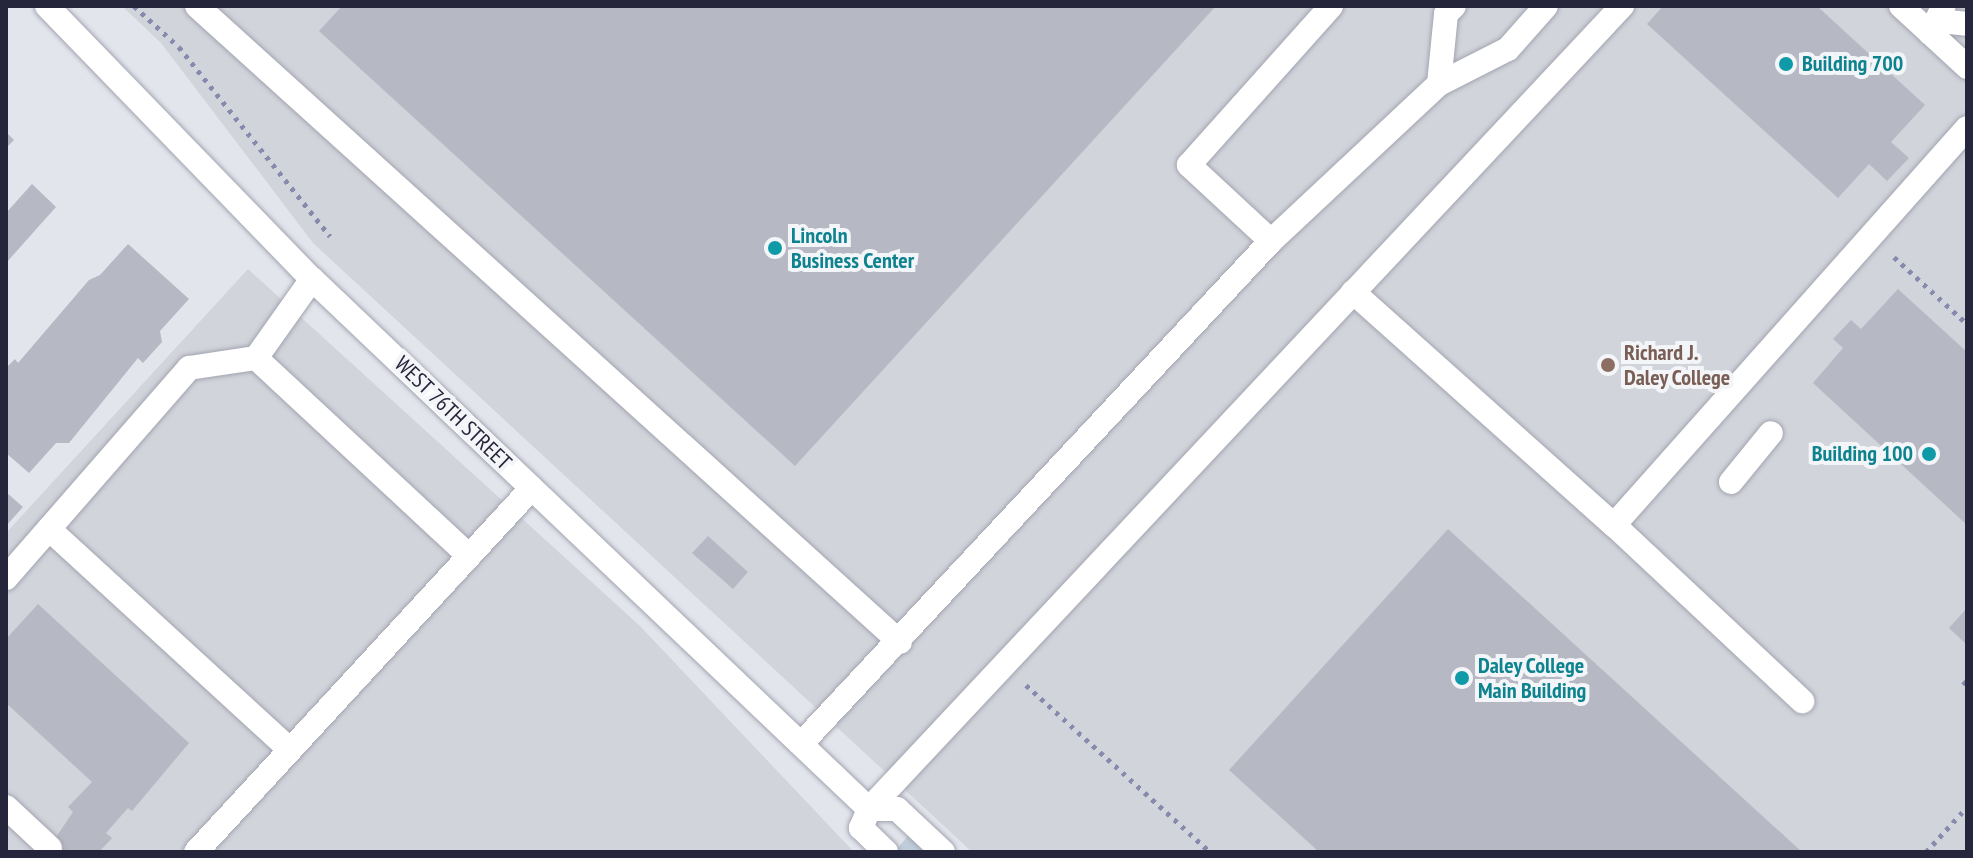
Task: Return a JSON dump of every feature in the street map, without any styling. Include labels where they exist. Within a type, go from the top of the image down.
[{"type":"street","points":[[197,6],[900,642]]},
{"type":"street","points":[[1271,241],[1189,165],[1331,6]]},
{"type":"street","points":[[1439,84],[1446,14],[1454,6]]},
{"type":"street","points":[[801,744],[900,642],[1271,241],[1439,84],[1508,49],[1546,6]]},
{"type":"street","points":[[886,852],[861,828],[869,809],[1622,6]]},
{"type":"street","points":[[1901,6],[1938,20],[1967,24]]},
{"type":"street","name":"WEST 76TH STREET","points":[[61,11],[312,279],[869,809]]},
{"type":"street","points":[[1938,20],[1967,67]]},
{"type":"street","points":[[1614,525],[1967,128]]},
{"type":"street","points":[[6,578],[189,368],[256,358],[312,279]]},
{"type":"street","points":[[1353,292],[1614,525],[1802,701]]},
{"type":"street","points":[[256,358],[469,556]]},
{"type":"street","points":[[1731,482],[1771,433]]},
{"type":"street","points":[[196,852],[532,488]]},
{"type":"street","points":[[49,529],[290,750]]},
{"type":"street","points":[[6,807],[50,848]]},
{"type":"street","points":[[869,809],[897,809],[943,852]]},
{"type":"path","points":[[134,6],[179,47],[330,236]]},
{"type":"path","points":[[1894,257],[1967,324]]},
{"type":"path","points":[[1026,685],[1210,852]]},
{"type":"path","points":[[1926,852],[1967,807]]},
{"type":"shaded area","points":[[122,6],[1967,6],[1967,852],[972,852],[313,243],[161,43]]},
{"type":"shaded area","points":[[248,269],[640,626],[854,852],[6,852],[6,533]]},
{"type":"shaded area","points":[[908,836],[925,852],[896,850]]},
{"type":"building","name":"Lincoln Business Center","points":[[342,6],[1216,6],[795,466],[319,31]]},
{"type":"building","name":"Building 700","points":[[1663,6],[1817,6],[1925,105],[1891,142],[1909,158],[1887,181],[1869,164],[1838,198],[1647,24]]},
{"type":"building","points":[[6,132],[14,140],[6,148]]},
{"type":"building","points":[[32,184],[56,207],[6,263],[6,213]]},
{"type":"building","points":[[128,244],[189,299],[160,331],[162,342],[143,363],[138,358],[69,443],[56,443],[29,473],[6,453],[6,368],[15,359],[18,363],[89,280],[100,275]]},
{"type":"building","name":"Building 100","points":[[1898,289],[1967,352],[1967,525],[1813,383],[1843,348],[1833,339],[1851,320],[1861,329]]},
{"type":"building","points":[[6,492],[23,507],[6,526]]},
{"type":"building","name":"Daley College Main Building","points":[[1448,529],[1802,852],[1319,852],[1229,770]]},
{"type":"building","points":[[708,536],[748,572],[733,589],[692,553]]},
{"type":"building","points":[[38,604],[189,743],[132,811],[128,808],[106,833],[112,838],[99,852],[46,852],[73,812],[68,807],[92,782],[6,703],[6,639]]},
{"type":"building","points":[[1967,608],[1967,645],[1949,628]]},
{"type":"place","name":"Building 700","points":[[1786,64]]},
{"type":"place","name":"Lincoln Business Center","points":[[775,248]]},
{"type":"place","name":"Richard J. Daley College","points":[[1608,365]]},
{"type":"place","name":"Building 100","points":[[1929,454]]},
{"type":"place","name":"Daley College Main Building","points":[[1462,678]]}]
